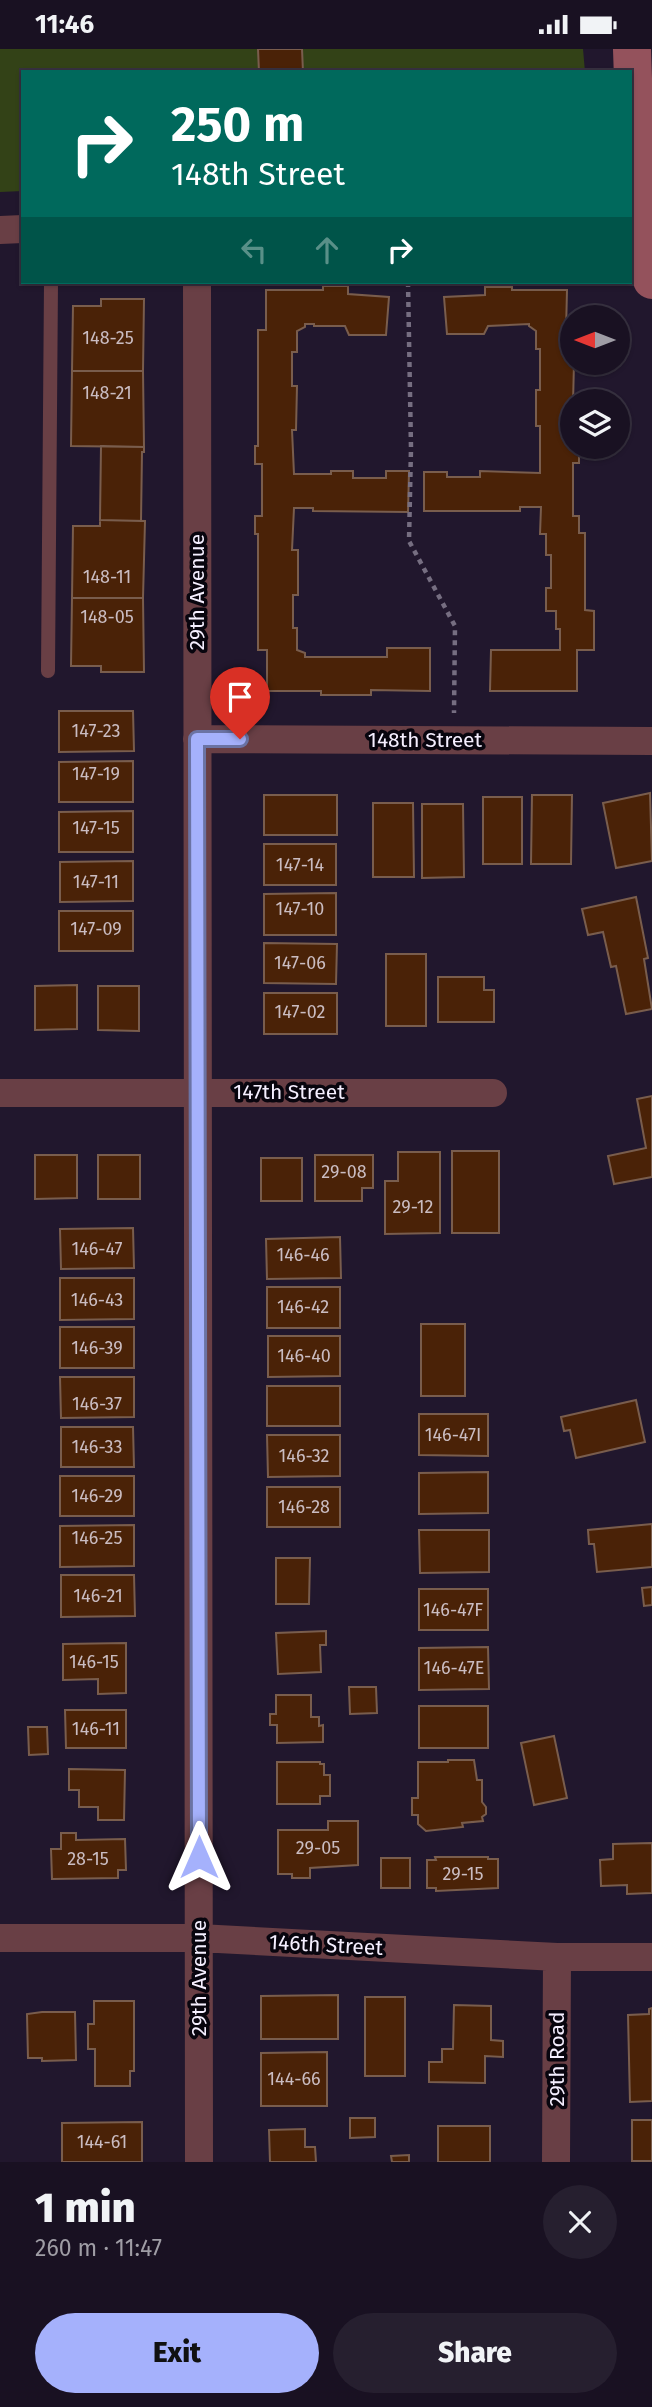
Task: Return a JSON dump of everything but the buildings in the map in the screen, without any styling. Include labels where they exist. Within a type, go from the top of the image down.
[{"type":"street","points":[[632,49],[640,196],[652,281]]},
{"type":"street","points":[[0,230],[21,229]]},
{"type":"street","name":"29th Avenue","points":[[197,284],[200,2162]]},
{"type":"street","name":"148th Street","points":[[197,739],[652,741]]},
{"type":"street","name":"147th Street","points":[[0,1093],[493,1093]]},
{"type":"street","name":"146th Street","points":[[0,1938],[199,1938],[557,1957],[652,1957]]},
{"type":"street","name":"29th Road","points":[[556,2162],[557,1957]]},
{"type":"lane","points":[[48,670],[51,284]]},
{"type":"path","points":[[408,284],[410,541],[454,626],[454,714]]},
{"type":"green space","points":[[0,49],[583,49],[585,70],[21,70],[21,191],[0,192]]},
{"type":"route","points":[[199,1857],[197,739],[240,739]]}]
